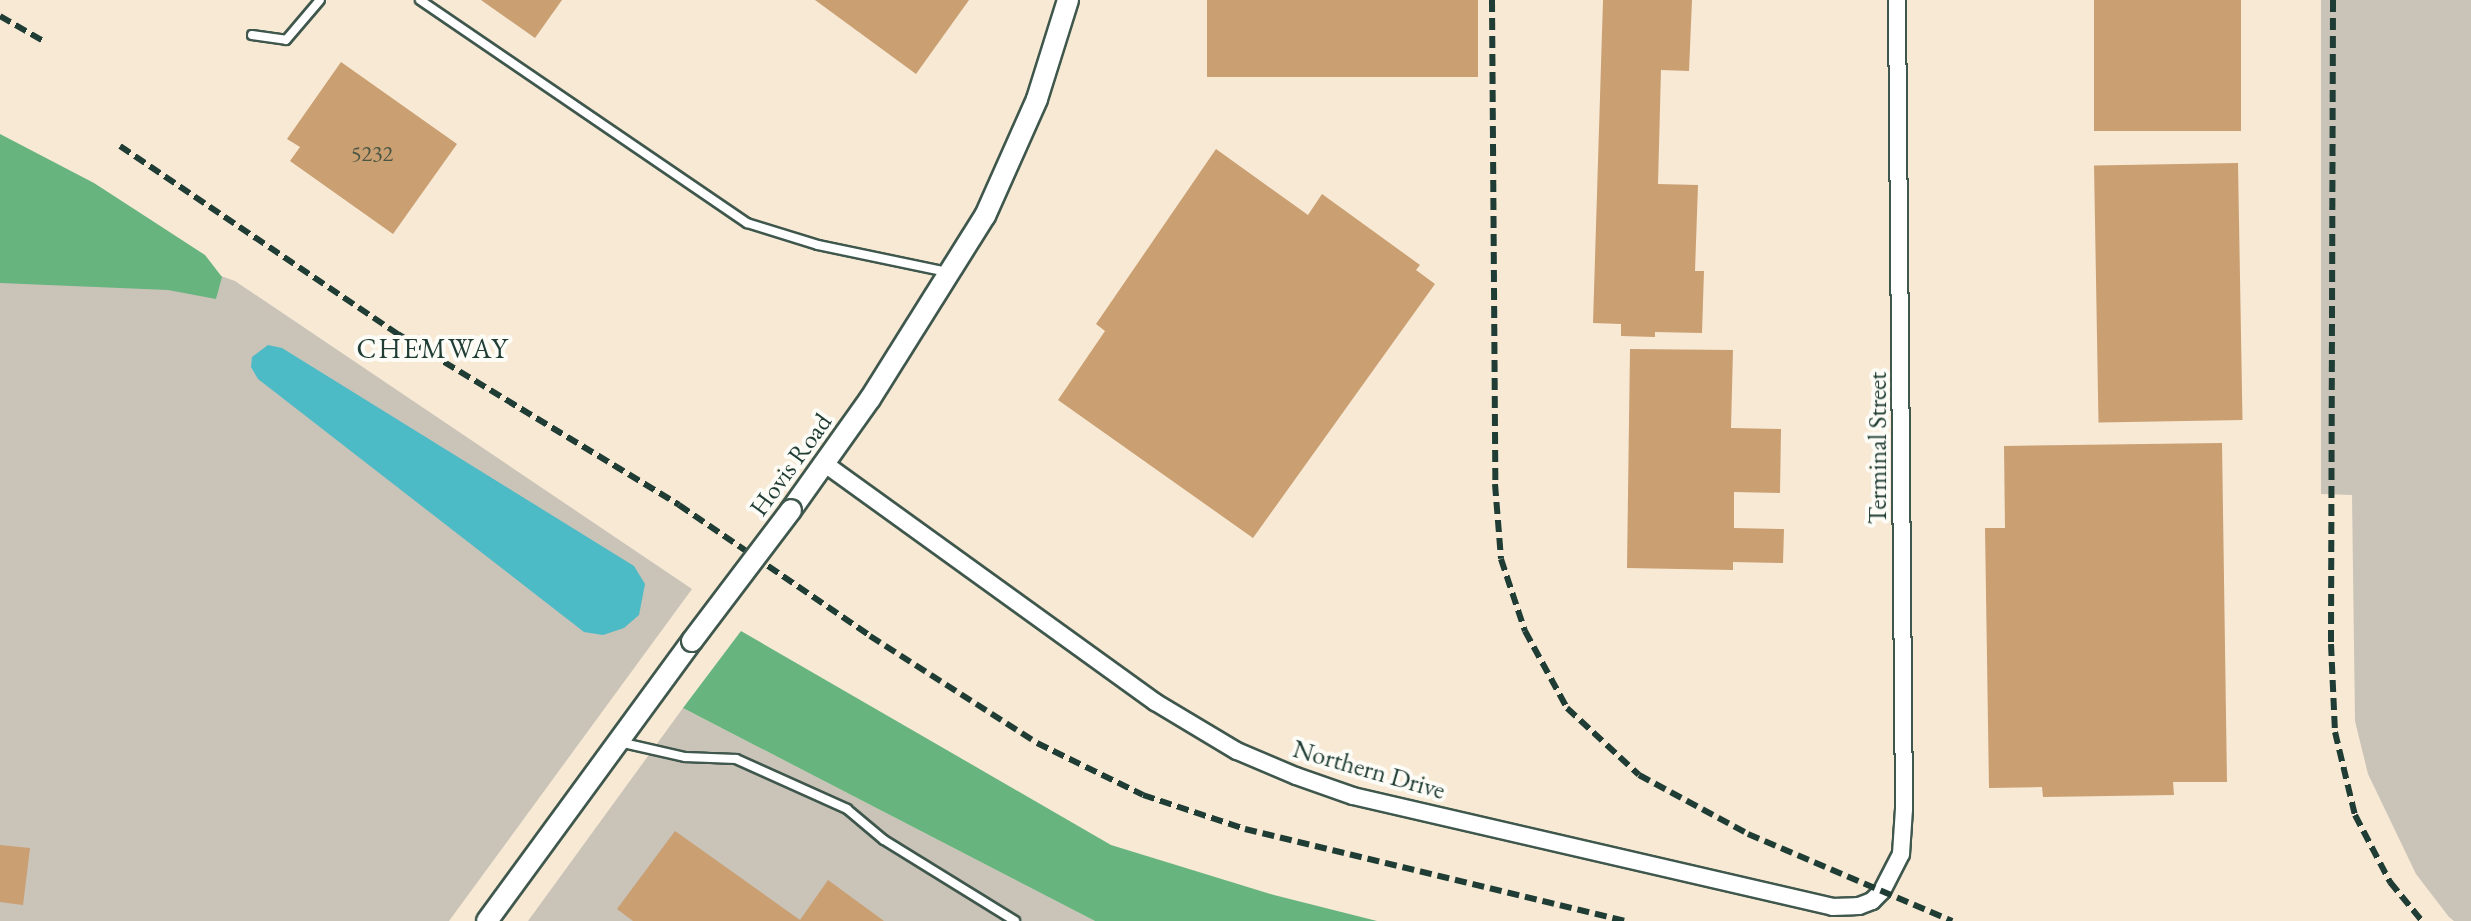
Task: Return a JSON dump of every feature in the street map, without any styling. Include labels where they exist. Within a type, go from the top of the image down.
[{"type":"street","name":"Hovis Road","points":[[487,921],[825,464],[952,273],[1019,145],[1068,0]]},
{"type":"street","name":"Terminal Street","points":[[1882,891],[1901,854],[1904,809],[1897,0]]},
{"type":"street","name":"Northern Drive","points":[[825,464],[1155,702],[1237,751],[1296,776],[1353,796],[1832,907],[1859,906],[1882,891]]},
{"type":"lane","points":[[252,35],[286,40],[320,0]]},
{"type":"lane","points":[[420,0],[747,223],[818,245],[952,273]]},
{"type":"lane","points":[[618,742],[685,757],[719,756],[749,765],[847,809],[884,840],[1015,921]]},
{"type":"shaded area","points":[[2321,0],[2471,0],[2471,921],[2454,921],[2449,917],[2416,874],[2368,774],[2355,721],[2352,495],[2321,494]]},
{"type":"shaded area","points":[[0,198],[235,281],[692,589],[449,921],[0,921]]},
{"type":"shaded area","points":[[683,708],[1095,921],[528,921]]},
{"type":"green space","points":[[0,134],[94,183],[205,255],[222,277],[216,299],[168,290],[0,283]]},
{"type":"green space","points":[[741,631],[1111,845],[1274,895],[1377,921],[1095,921],[683,708]]},
{"type":"water","points":[[268,345],[282,348],[634,566],[645,584],[639,615],[624,628],[603,635],[584,632],[258,379],[251,367],[252,357]]},
{"type":"building","points":[[481,0],[562,0],[535,38]]},
{"type":"building","points":[[815,0],[969,0],[916,74]]},
{"type":"building","points":[[1207,0],[1478,0],[1478,77],[1207,77]]},
{"type":"building","points":[[1603,0],[1692,0],[1689,71],[1661,70],[1658,184],[1698,185],[1695,271],[1704,271],[1702,333],[1655,332],[1655,337],[1621,336],[1621,324],[1593,323]]},
{"type":"building","points":[[2094,0],[2241,0],[2241,131],[2094,131]]},
{"type":"building","points":[[341,62],[457,144],[393,234],[290,161],[300,147],[287,139]]},
{"type":"building","points":[[1216,149],[1308,215],[1322,194],[1420,265],[1416,270],[1435,284],[1253,538],[1058,400],[1105,331],[1096,324]]},
{"type":"building","points":[[2238,163],[2242,420],[2099,422],[2094,166]]},
{"type":"building","points":[[1630,349],[1733,350],[1731,428],[1781,429],[1780,493],[1734,492],[1734,528],[1784,529],[1783,563],[1733,562],[1733,570],[1627,568]]},
{"type":"building","points":[[2222,443],[2227,782],[2173,782],[2174,795],[2043,797],[2042,787],[1989,788],[1985,528],[2005,528],[2004,446]]},
{"type":"building","points":[[675,831],[800,920],[828,880],[884,921],[633,921],[617,909]]},
{"type":"building","points":[[0,845],[30,848],[23,905],[0,902]]},
{"type":"railway","points":[[1492,0],[1495,484],[1501,559],[1525,631],[1567,708],[1639,775],[1748,834],[1952,921]]},
{"type":"railway","points":[[2333,0],[2331,644],[2335,732],[2355,815],[2390,882],[2422,921]]},
{"type":"railway","points":[[0,16],[45,42]]},
{"type":"railway","points":[[120,146],[398,334],[679,505],[870,636],[1037,743],[1143,795],[1245,829],[1625,921]]},
{"type":"district","name":"CHEMWAY","points":[[433,348]]}]
